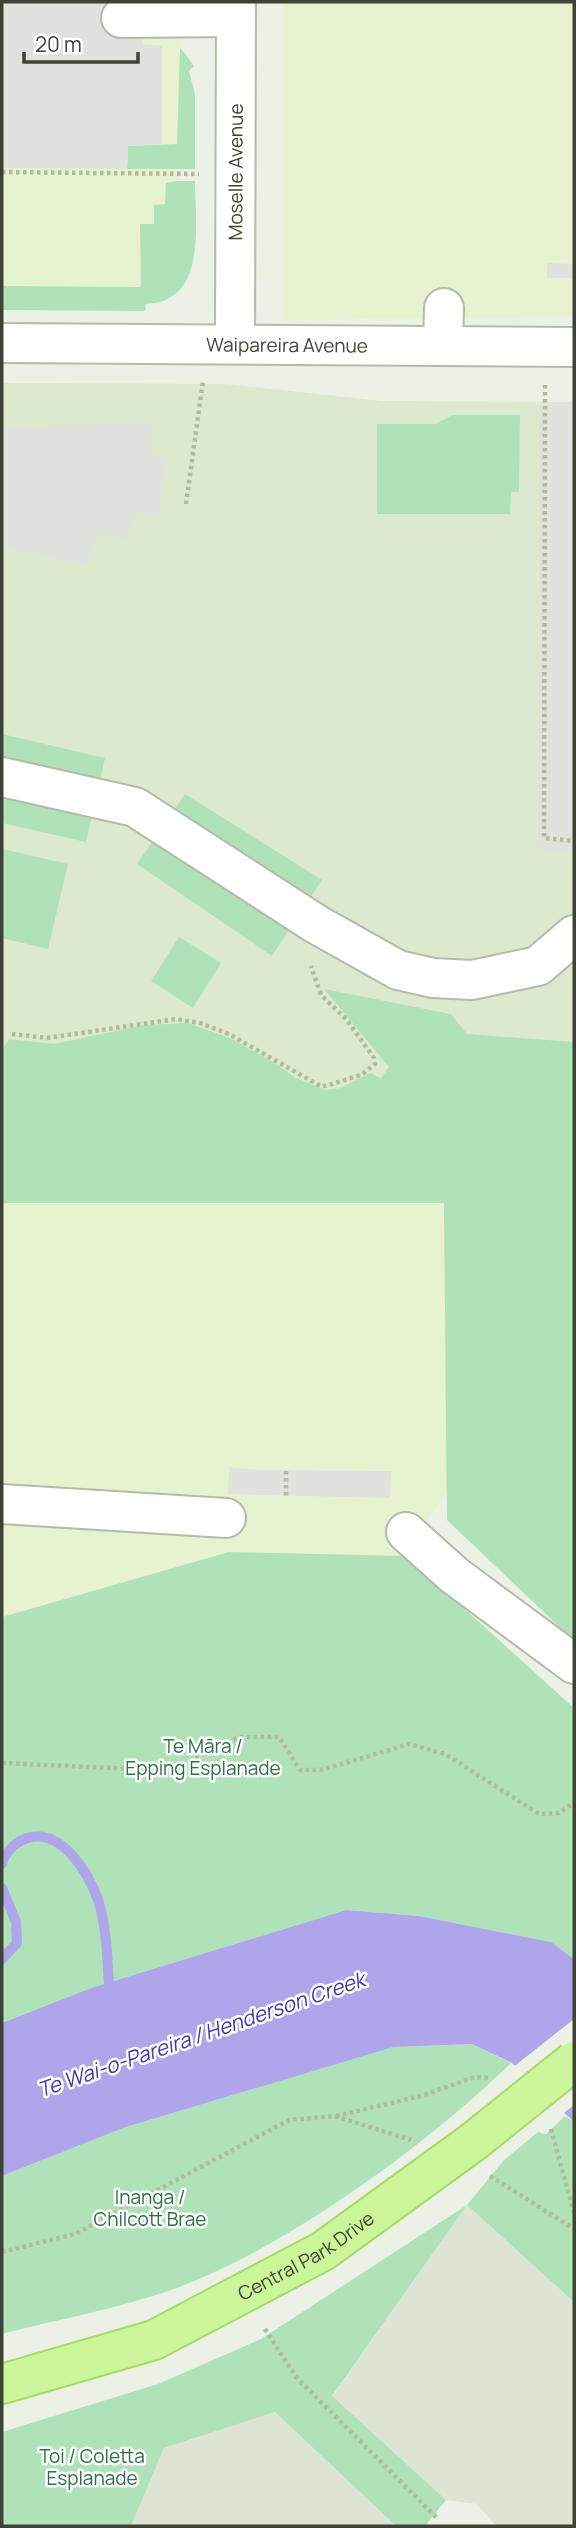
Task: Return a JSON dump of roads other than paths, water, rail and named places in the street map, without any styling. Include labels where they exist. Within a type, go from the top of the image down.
[{"type":"main road","name":"Central Park Drive","points":[[2,2384],[154,2340],[323,2251],[477,2156],[574,2062]]},
{"type":"street","points":[[121,18],[236,10]]},
{"type":"street","name":"Moselle Avenue","points":[[235,344],[236,10]]},
{"type":"street","points":[[443,346],[444,308]]},
{"type":"street","name":"Waipareira Avenue","points":[[2,343],[574,347]]},
{"type":"street","points":[[2,777],[135,807],[316,924],[398,970],[433,978],[472,980],[538,966],[574,935]]},
{"type":"street","points":[[2,1504],[226,1518]]},
{"type":"street","points":[[406,1532],[454,1575],[574,1664]]},
{"type":"water","name":"Te Wai-o-Pareira / Henderson Creek","points":[[346,1910],[419,1916],[551,1942],[574,1959],[574,2122],[512,2063],[472,2044],[393,2047],[123,2128],[2,2176],[2,2023],[91,1988]]},
{"type":"waterway","points":[[2,1864],[13,1846],[32,1837],[55,1841],[74,1857],[88,1878],[101,1911],[110,1997]]},
{"type":"waterway","points":[[2,1888],[16,1922],[17,1943],[2,1959]]},
{"type":"park label","name":"Te Māra / Epping Esplanade","points":[[203,1757]]},
{"type":"park label","name":"Inanga / Chilcott Brae","points":[[150,2208]]},
{"type":"park label","name":"Toi / Coletta Esplanade","points":[[92,2467]]}]
